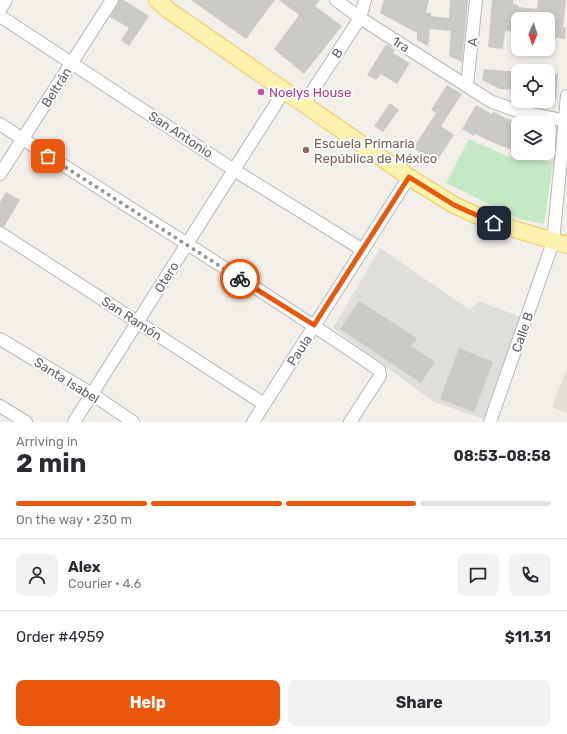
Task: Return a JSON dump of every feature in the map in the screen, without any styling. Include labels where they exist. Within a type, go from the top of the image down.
[{"type":"main road","points":[[157,0],[167,9],[284,91],[409,177],[454,205],[494,223],[560,243]]},
{"type":"street","points":[[0,10],[6,0]]},
{"type":"street","name":"Beltrán","points":[[0,174],[112,0]]},
{"type":"street","name":"1ra","points":[[336,0],[360,18],[492,102],[521,112],[566,121]]},
{"type":"street","name":"B","points":[[304,104],[360,18],[365,0]]},
{"type":"street","name":"A","points":[[467,85],[476,0]]},
{"type":"street","name":"San Antonio","points":[[0,16],[234,170],[363,250]]},
{"type":"street","name":"Otero","points":[[74,422],[284,91]]},
{"type":"street","name":"Calle B","points":[[490,422],[560,243],[567,96]]},
{"type":"street","points":[[0,124],[186,245],[314,325],[379,370],[381,373],[350,422]]},
{"type":"street","name":"Paula","points":[[252,422],[409,177]]},
{"type":"street","name":"San Ramón","points":[[0,233],[264,404]]},
{"type":"street","name":"Santa Isabel","points":[[0,339],[92,394],[133,422]]},
{"type":"street","points":[[0,406],[26,422]]},
{"type":"shaded area","points":[[380,248],[470,310],[479,301],[523,318],[487,420],[434,402],[333,328]]},
{"type":"shaded area","points":[[567,368],[567,413],[552,407]]},
{"type":"green space","points":[[469,139],[511,157],[511,160],[538,160],[553,162],[544,224],[519,219],[446,183]]},
{"type":"building","points":[[119,0],[124,0],[149,16],[129,46],[121,40],[129,28],[110,17]]},
{"type":"building","points":[[191,0],[275,0],[246,39]]},
{"type":"building","points":[[279,0],[320,0],[315,6],[342,26],[304,74],[274,49],[299,15]]},
{"type":"building","points":[[384,0],[429,0],[426,13],[431,13],[431,16],[449,18],[450,0],[468,0],[462,62],[449,56],[451,31],[430,29],[428,46],[417,40],[417,33],[380,13]]},
{"type":"building","points":[[492,0],[513,0],[513,4],[518,5],[518,7],[537,9],[538,0],[566,0],[563,27],[566,27],[565,39],[555,38],[555,12],[511,12],[511,32],[505,31],[503,49],[488,47]]},
{"type":"building","points":[[386,44],[395,50],[393,53],[410,63],[397,84],[381,74],[376,80],[367,75]]},
{"type":"building","points":[[484,69],[511,71],[511,90],[500,89],[482,80]]},
{"type":"building","points":[[555,74],[558,74],[556,100]]},
{"type":"building","points":[[447,85],[462,94],[441,126],[454,135],[436,162],[432,159],[430,162],[423,157],[424,155],[413,148],[436,113],[431,110]]},
{"type":"building","points":[[390,103],[399,110],[383,132],[374,126]]},
{"type":"building","points":[[476,105],[492,114],[493,111],[511,120],[511,149],[475,134],[474,136],[462,129]]},
{"type":"building","points":[[6,192],[20,200],[4,227],[0,226],[0,202]]},
{"type":"building","points":[[359,301],[417,338],[411,346],[435,362],[421,383],[340,329]]},
{"type":"building","points":[[459,348],[493,362],[474,412],[440,399]]},
{"type":"way so far","points":[[48,156],[240,279]]},
{"type":"place","name":"Noelys House","points":[[261,92]]},
{"type":"place","name":"Escuela Primaria República de México","points":[[306,150]]},
{"type":"route","points":[[240,279],[314,325],[409,177],[454,205],[494,223]]}]
